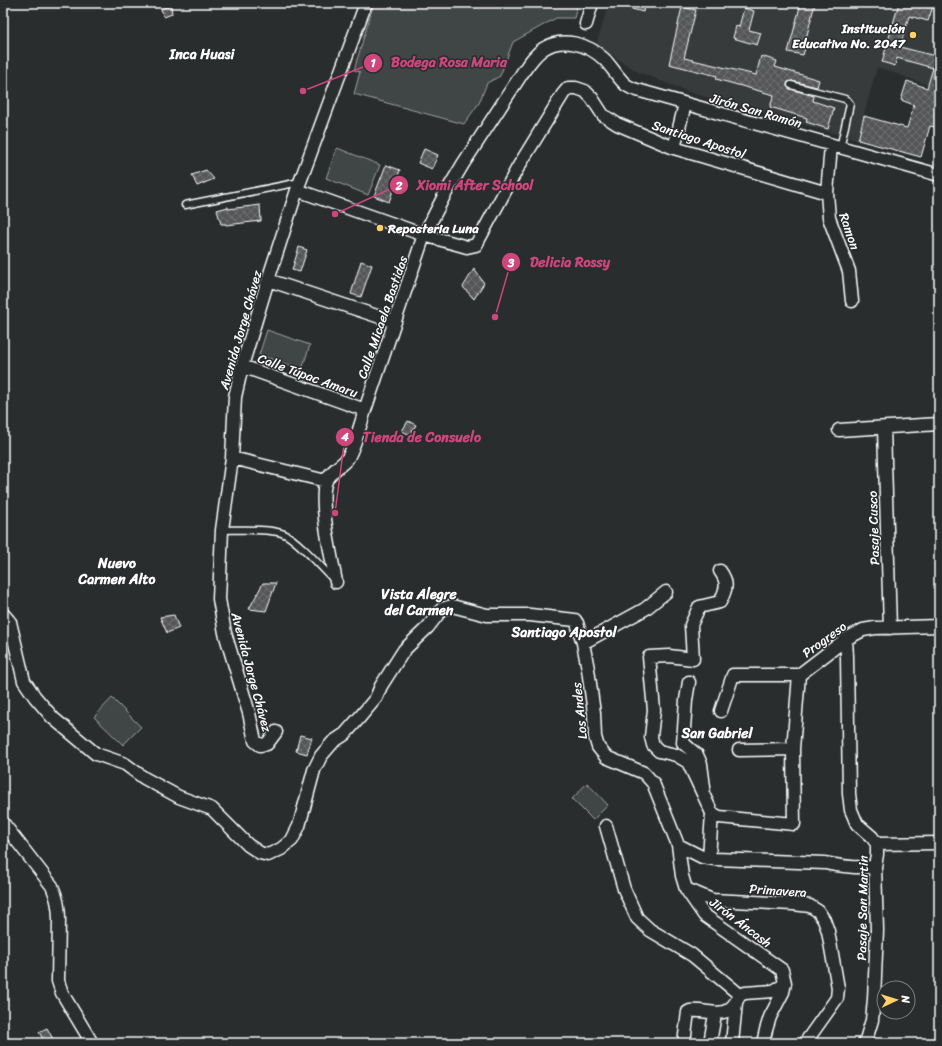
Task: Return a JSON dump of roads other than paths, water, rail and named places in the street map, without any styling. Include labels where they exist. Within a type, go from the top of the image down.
[{"type":"street","name":"Avenida Jorge Chávez","points":[[276,732],[268,744],[260,745],[255,741],[249,713],[225,633],[219,599],[222,530],[232,458],[235,397],[242,366],[298,186],[366,3]]},
{"type":"street","points":[[586,24],[592,3]]},
{"type":"street","name":"Calle Micaela Bastidas","points":[[326,481],[348,457],[362,421],[424,235],[444,196],[463,164],[531,61],[543,49],[557,43],[566,42],[580,45]]},
{"type":"street","name":"Jirón San Ramón","points":[[580,45],[595,52],[605,60],[626,85],[637,90],[939,175]]},
{"type":"street","name":"Santiago Apostol","points":[[424,235],[467,247],[476,245],[516,168],[562,94],[568,88],[576,88],[585,91],[592,98],[603,115],[610,120],[674,148],[828,193]]},
{"type":"street","points":[[674,148],[685,104]]},
{"type":"street","name":"Ramon","points":[[835,146],[828,193],[829,218],[849,271],[852,301]]},
{"type":"street","points":[[298,186],[424,235]]},
{"type":"street","points":[[268,280],[395,322]]},
{"type":"street","name":"Calle Túpac Amaru","points":[[242,366],[365,410]]},
{"type":"street","points":[[839,430],[939,424]]},
{"type":"street","name":"Pasaje Cusco","points":[[884,428],[890,628]]},
{"type":"street","points":[[232,458],[326,481],[324,499],[325,515],[336,582]]},
{"type":"street","points":[[720,571],[725,578],[726,590],[720,602],[699,607],[691,625],[693,659],[668,656],[650,657],[654,710],[651,738],[653,745],[656,749],[676,755],[688,762],[709,808],[719,817],[794,824],[793,750],[799,675],[733,675],[721,711]]},
{"type":"street","points":[[583,643],[645,609],[666,592]]},
{"type":"street","name":"Los Andes","points":[[3,614],[10,622],[24,681],[53,718],[96,754],[125,764],[144,778],[179,797],[212,809],[248,845],[260,853],[268,854],[281,849],[292,840],[299,826],[314,770],[321,756],[360,718],[376,698],[381,686],[404,650],[428,627],[442,609],[452,606],[487,615],[530,615],[574,620],[577,623],[583,643],[591,684],[595,737],[598,747],[606,757],[644,773],[653,783],[678,845]]},
{"type":"street","name":"Progreso","points":[[799,675],[846,639],[863,630],[875,628],[939,626]]},
{"type":"street","name":"Pasaje San Martin","points":[[846,639],[849,794],[851,810],[857,824],[872,837],[877,844],[875,867],[877,930],[874,999],[872,1020],[865,1043]]},
{"type":"street","points":[[689,682],[682,738],[683,743],[694,751],[701,764],[709,808],[709,858]]},
{"type":"street","points":[[739,750],[793,750]]},
{"type":"street","points":[[3,823],[52,886],[55,893],[59,914],[58,981],[62,993],[92,1043]]},
{"type":"street","points":[[606,826],[624,889],[637,918],[650,930],[692,955],[741,997]]},
{"type":"street","points":[[877,844],[939,843]]},
{"type":"street","points":[[678,845],[702,857],[709,858],[825,863],[843,867],[859,868],[875,867]]},
{"type":"street","name":"Jirón Áncash","points":[[678,845],[682,876],[686,889],[704,915],[782,970],[784,984]]},
{"type":"street","name":"Primavera","points":[[686,889],[712,900],[793,904],[810,906],[818,911],[824,920],[828,931],[838,988],[837,998],[805,1043]]},
{"type":"street","points":[[684,1043],[688,1012],[715,1014],[728,1010],[741,997],[773,992],[784,984]]},
{"type":"street","points":[[764,1043],[770,1017],[783,992],[784,984]]},
{"type":"street","points":[[732,1043],[741,997]]},
{"type":"street","points":[[710,1043],[715,1014]]},
{"type":"lane","points":[[792,85],[848,101],[850,104],[835,146]]},
{"type":"lane","points":[[185,205],[298,186]]},
{"type":"lane","points":[[222,530],[274,531],[284,534],[293,540],[336,582]]},
{"type":"place","name":"Institución Educativa No. 2047","points":[[913,35]]},
{"type":"place","name":"Bodega Rosa Maria","points":[[303,91]]},
{"type":"place","name":"Xiomi After School","points":[[335,214]]},
{"type":"place","name":"Reposteria Luna","points":[[380,228]]},
{"type":"place","name":"Delicia Rossy","points":[[495,317]]},
{"type":"place","name":"Tienda de Consuelo","points":[[335,513]]},
{"type":"district","name":"Inca Huasi","points":[[202,54]]},
{"type":"district","name":"Nuevo Carmen Alto","points":[[117,572]]},
{"type":"district","name":"Vista Alegre del Carmen","points":[[419,602]]},
{"type":"district","name":"Santiago Apostol","points":[[564,632]]},
{"type":"district","name":"San Gabriel","points":[[717,733]]}]
